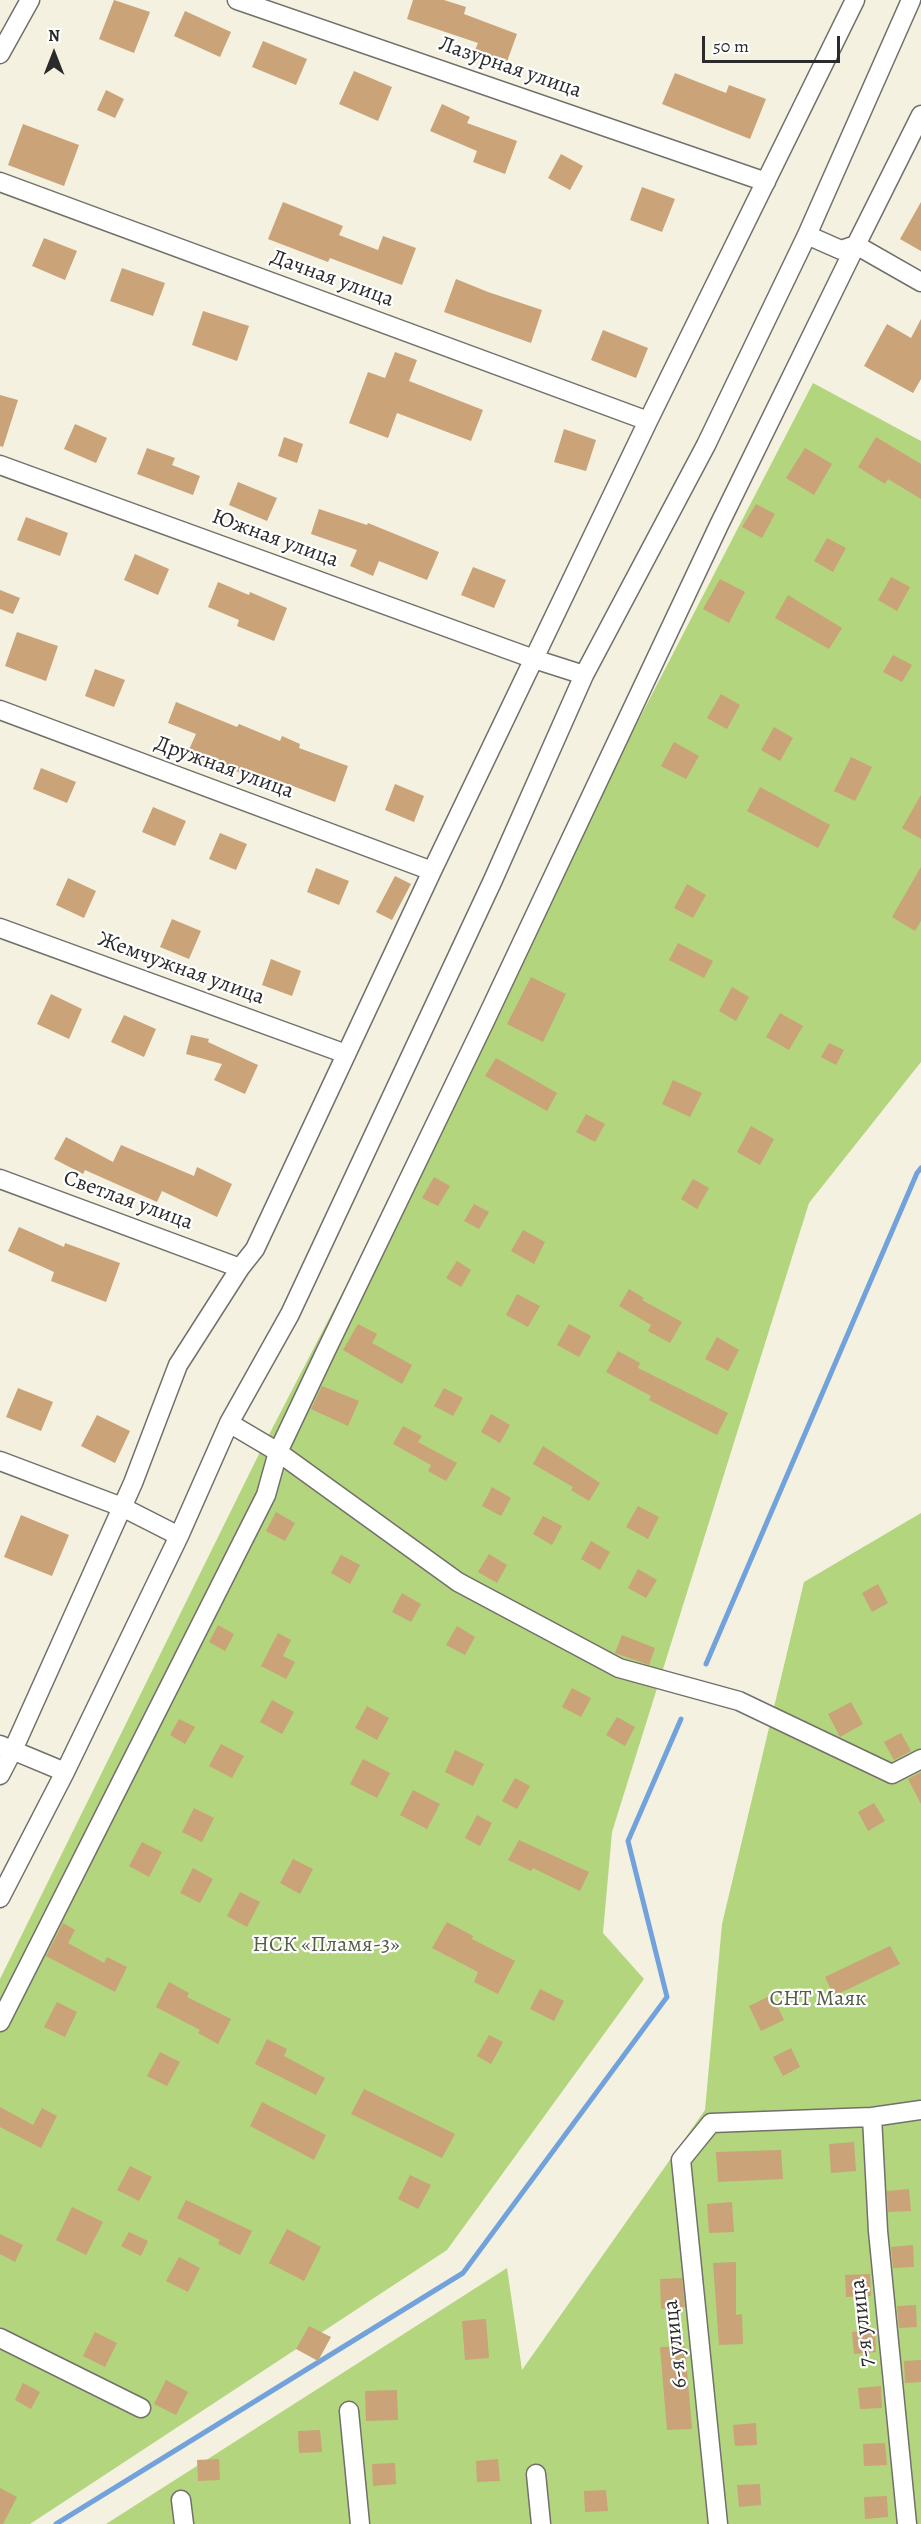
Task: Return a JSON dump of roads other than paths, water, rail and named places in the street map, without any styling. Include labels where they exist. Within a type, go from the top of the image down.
[{"type":"street","points":[[0,54],[30,0]]},
{"type":"street","name":"Лазурная улица","points":[[237,0],[766,182]]},
{"type":"street","points":[[0,1775],[7,1748],[122,1507],[178,1365],[240,1268],[255,1249],[432,871],[648,422],[855,0]]},
{"type":"street","points":[[0,1898],[65,1772],[178,1536],[229,1423],[290,1314],[493,880],[584,675],[706,445],[807,235],[911,0]]},
{"type":"street","points":[[0,2022],[266,1495],[278,1452],[486,1021],[739,483],[921,115]]},
{"type":"street","name":"Дачная улица","points":[[0,182],[648,422]]},
{"type":"street","points":[[807,235],[841,250],[856,245],[921,282]]},
{"type":"street","name":"Южная улица","points":[[0,465],[534,659],[584,675]]},
{"type":"street","name":"Дружная улица","points":[[0,710],[432,871]]},
{"type":"street","name":"Жемчужная улица","points":[[0,928],[346,1054]]},
{"type":"street","name":"Светлая улица","points":[[0,1179],[240,1268]]},
{"type":"street","points":[[229,1423],[278,1452],[458,1582],[619,1668],[739,1701],[892,1774],[921,1759]]},
{"type":"street","points":[[0,1461],[122,1507],[178,1536]]},
{"type":"street","points":[[7,1748],[65,1772]]},
{"type":"street","points":[[872,2117],[921,2110]]},
{"type":"street","name":"6-я улица","points":[[718,2524],[681,2160],[711,2123],[872,2117]]},
{"type":"street","name":"7-я улица","points":[[872,2117],[878,2231],[906,2524]]},
{"type":"street","points":[[0,2338],[141,2408]]},
{"type":"street","points":[[349,2411],[360,2524]]},
{"type":"street","points":[[536,2474],[541,2524]]},
{"type":"street","points":[[181,2500],[184,2524]]},
{"type":"waterway","points":[[706,1664],[921,1168]]},
{"type":"waterway","points":[[56,2524],[463,2273],[667,1997],[628,1841],[681,1719]]},
{"type":"park label","name":"НСК «Пламя-3»","points":[[326,1946]]},
{"type":"park label","name":"СНТ Маяк","points":[[818,2000]]}]
